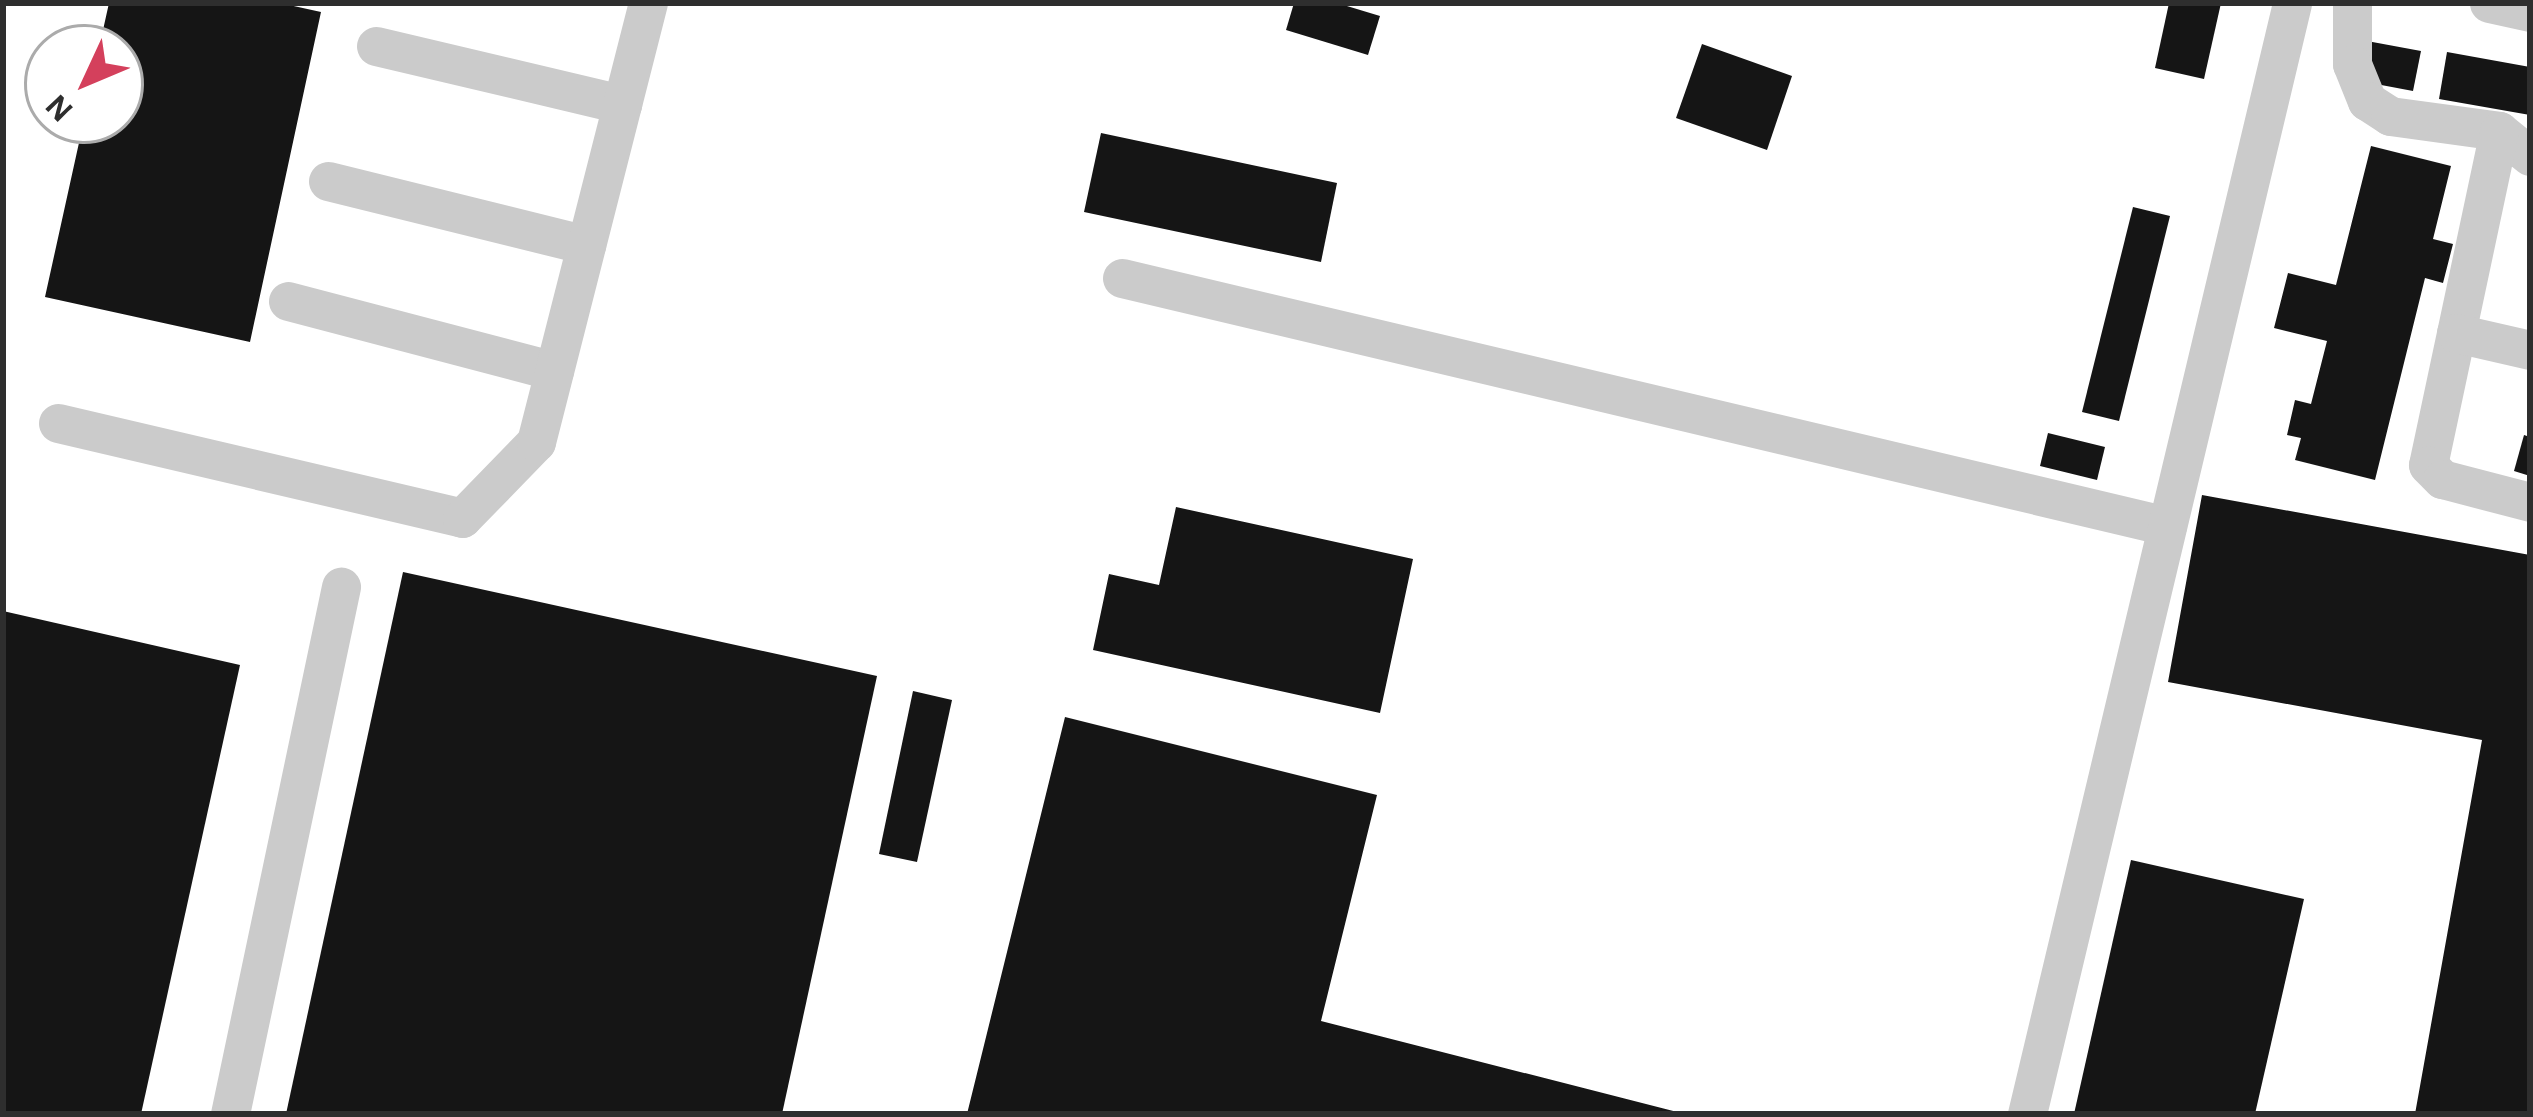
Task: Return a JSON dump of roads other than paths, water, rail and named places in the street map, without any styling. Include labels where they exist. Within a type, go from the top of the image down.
[{"type":"street","points":[[58,423],[462,518],[536,442],[648,3]]},
{"type":"street","points":[[2027,1114],[2292,3]]},
{"type":"street","points":[[2352,3],[2352,64],[2367,101],[2390,116],[2515,143],[2456,333],[2428,465],[2442,479],[2530,502]]},
{"type":"street","points":[[2489,3],[2530,12]]},
{"type":"street","points":[[376,46],[622,104]]},
{"type":"street","points":[[328,181],[586,245]]},
{"type":"street","points":[[1122,278],[2167,526]]},
{"type":"street","points":[[288,301],[554,371]]},
{"type":"street","points":[[2456,333],[2530,350]]},
{"type":"street","points":[[230,1114],[341,587]]}]
